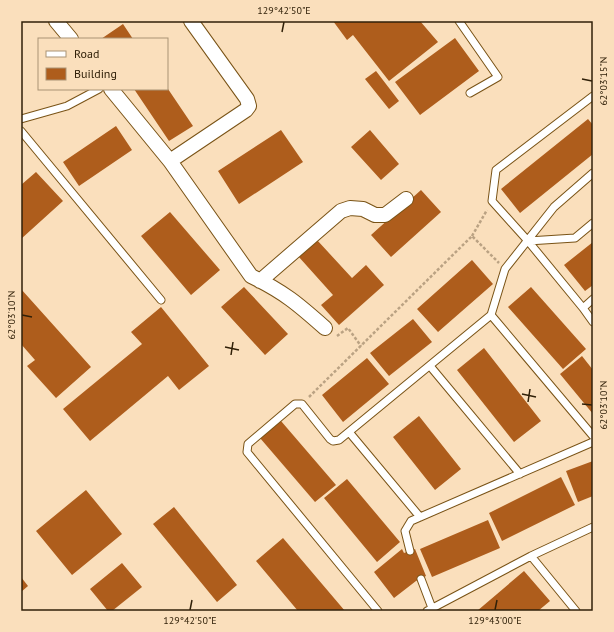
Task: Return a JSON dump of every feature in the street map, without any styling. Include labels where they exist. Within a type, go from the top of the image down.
[{"type":"street","points":[[56,21],[70,38]]},
{"type":"street","points":[[170,161],[246,110],[249,106],[247,99],[191,21]]},
{"type":"street","points":[[112,90],[170,161],[251,276],[294,300],[325,328]]},
{"type":"street","points":[[260,280],[341,211],[350,208],[362,209],[375,215],[385,215],[406,199]]},
{"type":"lane","points":[[459,21],[498,77],[470,93]]},
{"type":"lane","points":[[21,119],[67,106],[97,90]]},
{"type":"lane","points":[[592,100],[496,170],[492,200],[528,241],[593,322]]},
{"type":"lane","points":[[21,131],[161,300]]},
{"type":"lane","points":[[378,611],[247,452],[248,444],[295,404],[302,404],[333,441],[339,440],[491,315],[505,269],[554,207],[593,173]]},
{"type":"lane","points":[[528,241],[575,238],[593,223]]},
{"type":"lane","points":[[583,308],[593,299]]},
{"type":"lane","points":[[491,315],[593,436]]},
{"type":"lane","points":[[430,366],[520,474]]},
{"type":"lane","points":[[349,432],[420,517]]},
{"type":"lane","points":[[410,551],[405,531],[411,521],[593,442]]},
{"type":"lane","points":[[421,579],[430,610],[531,556],[593,527]]},
{"type":"lane","points":[[531,556],[576,611]]},
{"type":"path","points":[[302,404],[472,236],[492,200]]},
{"type":"path","points":[[472,236],[505,269]]},
{"type":"path","points":[[325,328],[333,339],[348,328],[361,346]]},
{"type":"building","points":[[333,21],[420,21],[438,42],[389,81],[353,35],[347,40]]},
{"type":"building","points":[[123,24],[132,38],[102,38]]},
{"type":"building","points":[[455,38],[479,71],[420,115],[395,82]]},
{"type":"building","points":[[376,71],[399,101],[389,109],[365,79]]},
{"type":"building","points":[[168,89],[193,126],[169,141],[135,90]]},
{"type":"building","points":[[588,119],[593,125],[593,154],[520,213],[501,189]]},
{"type":"building","points":[[116,126],[132,150],[79,186],[63,162]]},
{"type":"building","points":[[281,130],[303,162],[239,204],[218,171]]},
{"type":"building","points":[[370,130],[399,164],[381,180],[351,147]]},
{"type":"building","points":[[36,172],[63,201],[21,239],[21,185]]},
{"type":"building","points":[[421,190],[441,212],[391,257],[371,235]]},
{"type":"building","points":[[170,212],[220,270],[191,295],[141,236]]},
{"type":"building","points":[[317,240],[352,278],[366,265],[384,285],[339,325],[321,305],[333,295],[298,256]]},
{"type":"building","points":[[593,242],[593,285],[585,291],[564,265]]},
{"type":"building","points":[[472,260],[493,284],[438,332],[417,309]]},
{"type":"building","points":[[244,287],[288,334],[265,355],[221,307]]},
{"type":"building","points":[[531,287],[586,349],[563,369],[508,307]]},
{"type":"building","points":[[21,289],[91,367],[56,398],[27,366],[35,360],[21,344]]},
{"type":"building","points":[[161,307],[209,366],[179,390],[168,376],[90,441],[63,409],[142,344],[131,332]]},
{"type":"building","points":[[413,319],[432,342],[389,376],[370,353]]},
{"type":"building","points":[[484,348],[541,421],[514,442],[457,370]]},
{"type":"building","points":[[582,356],[593,370],[593,414],[560,374]]},
{"type":"building","points":[[367,358],[389,384],[343,422],[322,395]]},
{"type":"building","points":[[419,416],[461,469],[435,490],[393,437]]},
{"type":"building","points":[[281,421],[336,485],[315,502],[260,438]]},
{"type":"building","points":[[593,461],[593,496],[578,502],[566,471]]},
{"type":"building","points":[[561,477],[575,505],[502,541],[489,513]]},
{"type":"building","points":[[347,479],[400,542],[377,562],[324,498]]},
{"type":"building","points":[[86,490],[122,534],[72,575],[36,531]]},
{"type":"building","points":[[174,507],[237,585],[217,602],[153,524]]},
{"type":"building","points":[[488,520],[500,548],[432,577],[420,549]]},
{"type":"building","points":[[283,538],[345,611],[298,611],[256,561]]},
{"type":"building","points":[[402,549],[404,553],[415,549],[426,576],[416,581],[394,598],[374,572]]},
{"type":"building","points":[[122,563],[142,587],[112,611],[108,611],[90,589]]},
{"type":"building","points":[[524,571],[550,601],[538,611],[477,611]]},
{"type":"building","points":[[21,577],[28,586],[21,592]]}]
